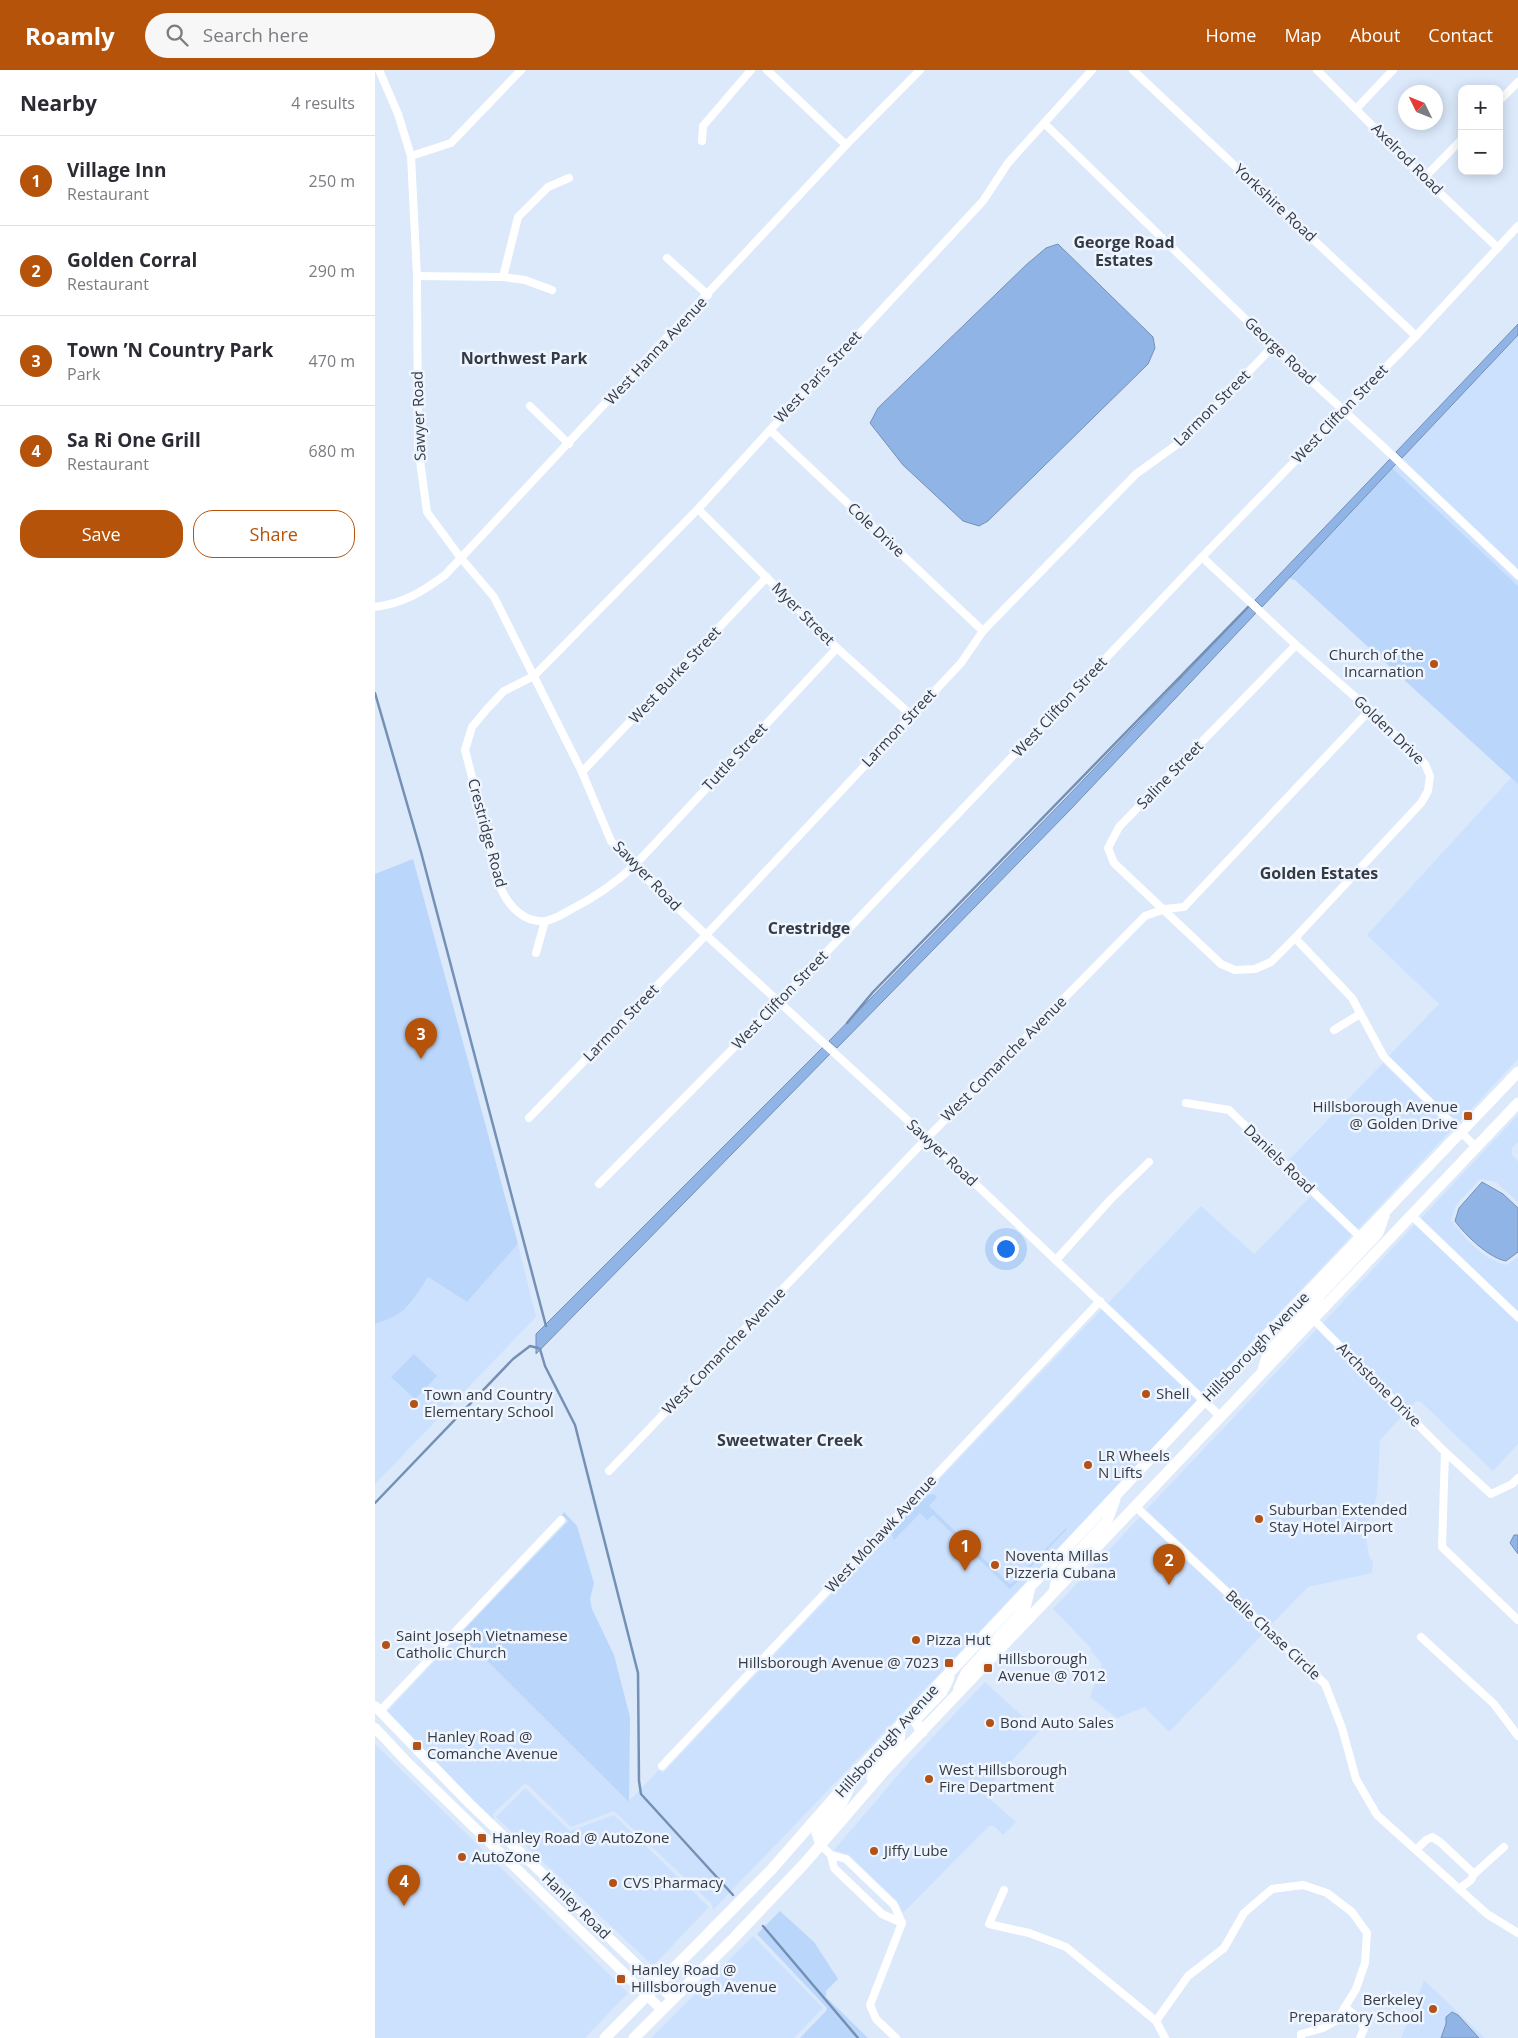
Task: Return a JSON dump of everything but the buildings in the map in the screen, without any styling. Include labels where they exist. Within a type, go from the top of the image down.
[{"type":"main road","name":"Hillsborough Avenue","points":[[605,2038],[771,1870],[856,1773],[955,1666],[1204,1401],[1518,1072]]},
{"type":"main road","name":"Hillsborough Avenue","points":[[634,2038],[732,1940],[821,1845],[957,1694],[1518,1103]]},
{"type":"main road","points":[[1313,1319],[1319,1296],[1378,1233],[1385,1213]]},
{"type":"main road","points":[[1262,1372],[1268,1353],[1306,1311],[1311,1290]]},
{"type":"main road","points":[[1054,1592],[1058,1574],[1107,1521],[1118,1492]]},
{"type":"main road","points":[[957,1694],[966,1672],[1025,1608],[1030,1586]]},
{"type":"main road","points":[[922,1732],[915,1720],[942,1692],[955,1666]]},
{"type":"main road","name":"Hanley Road","points":[[377,1709],[469,1803],[673,1999]]},
{"type":"main road","points":[[860,1800],[879,1764],[899,1742],[901,1724]]},
{"type":"main road","name":"Hanley Road","points":[[375,1728],[662,2010]]},
{"type":"main road","points":[[821,1845],[817,1833],[842,1803],[856,1773]]},
{"type":"main road","points":[[504,1856],[514,1846]]},
{"type":"main road","points":[[535,1887],[545,1876]]},
{"type":"street","name":"Sawyer Road","points":[[379,70],[398,114],[411,156],[417,276],[418,446],[427,512],[460,557],[494,597],[582,772],[611,841],[634,866],[706,935],[927,1138],[1220,1416]]},
{"type":"street","points":[[411,156],[451,143],[521,70]]},
{"type":"street","points":[[702,140],[703,126],[751,70]]},
{"type":"street","points":[[767,70],[846,145]]},
{"type":"street","name":"West Paris Street","points":[[534,676],[698,510],[983,201],[1008,163],[1092,70]]},
{"type":"street","name":"Yorkshire Road","points":[[1133,70],[1416,336]]},
{"type":"street","name":"Axelrod Road","points":[[1317,70],[1424,178],[1497,248]]},
{"type":"street","points":[[1356,109],[1393,70]]},
{"type":"street","name":"West Hanna Avenue","points":[[375,607],[392,605],[421,593],[445,575],[917,71]]},
{"type":"street","points":[[1503,97],[1518,82]]},
{"type":"street","name":"George Road","points":[[1044,123],[1273,346],[1377,440],[1518,575]]},
{"type":"street","points":[[1424,178],[1458,144]]},
{"type":"street","points":[[503,277],[518,217],[548,187],[569,178]]},
{"type":"street","name":"West Clifton Street","points":[[599,1184],[780,1001],[1202,557],[1416,336],[1518,226]]},
{"type":"street","points":[[667,258],[708,295]]},
{"type":"street","points":[[417,276],[503,277],[525,280],[552,290]]},
{"type":"street","name":"Larmon Street","points":[[529,1118],[706,935],[961,663],[983,631],[1136,474],[1186,438],[1273,346]]},
{"type":"street","points":[[530,406],[569,444]]},
{"type":"street","name":"Cole Drive","points":[[770,430],[983,631]]},
{"type":"street","name":"Myer Street","points":[[698,510],[837,648],[911,715]]},
{"type":"street","name":"Golden Drive","points":[[1165,909],[1221,964],[1235,970],[1255,969],[1271,962],[1421,803],[1428,790],[1430,776],[1425,764],[1370,710],[1296,645],[1202,557]]},
{"type":"street","name":"West Burke Street","points":[[582,772],[767,577]]},
{"type":"street","name":"Saline Street","points":[[1165,909],[1114,862],[1108,848],[1119,827],[1296,645]]},
{"type":"street","name":"Tuttle Street","points":[[634,866],[837,648]]},
{"type":"street","name":"Crestridge Road","points":[[534,676],[505,691],[487,709],[471,727],[465,750],[501,889],[506,901],[516,911],[531,919],[545,921]]},
{"type":"street","name":"West Comanche Avenue","points":[[609,1471],[927,1138],[1145,916],[1165,909],[1184,907],[1370,710]]},
{"type":"street","points":[[536,952],[545,921],[594,898],[634,866]]},
{"type":"street","points":[[1295,938],[1352,998],[1384,1057],[1475,1148]]},
{"type":"street","points":[[1334,1030],[1360,1014]]},
{"type":"street","name":"Daniels Road","points":[[1186,1103],[1229,1110],[1361,1238]]},
{"type":"street","points":[[1056,1260],[1111,1199],[1149,1162]]},
{"type":"street","points":[[1411,1215],[1518,1317]]},
{"type":"street","name":"West Mohawk Avenue","points":[[662,1766],[1100,1301]]},
{"type":"street","name":"Archstone Drive","points":[[1313,1319],[1445,1452],[1491,1494],[1512,1484],[1518,1478]]},
{"type":"street","points":[[1445,1452],[1442,1547],[1518,1620]]},
{"type":"street","name":"Belle Chase Circle","points":[[1135,1506],[1325,1684],[1342,1728],[1356,1779],[1377,1815],[1487,1914],[1518,1933]]},
{"type":"street","points":[[377,1709],[561,1520]]},
{"type":"street","points":[[1421,1637],[1494,1704],[1518,1736]]},
{"type":"street","points":[[1416,1850],[1425,1840],[1432,1837],[1440,1842],[1474,1874]]},
{"type":"street","points":[[821,1845],[831,1854],[846,1859],[887,1898],[894,1905],[902,1923],[870,2005],[876,2019],[896,2038]]},
{"type":"street","points":[[1459,1889],[1471,1880],[1474,1874],[1504,1847]]},
{"type":"street","points":[[831,1854],[834,1868],[882,1914],[902,1923]]},
{"type":"street","points":[[1155,2021],[1188,1976],[1224,1948],[1244,1913],[1271,1889],[1303,1885],[1327,1893],[1351,1912],[1367,1933],[1365,1963],[1356,1989],[1345,2008],[1337,2020],[1323,2028],[1301,2036]]},
{"type":"street","points":[[1004,1890],[989,1924],[1029,1933],[1066,1947],[1155,2021],[1165,2038]]},
{"type":"street","points":[[1345,2008],[1361,2020],[1363,2029],[1360,2038]]},
{"type":"shaded area","points":[[1058,244],[1153,337],[1155,348],[1148,364],[988,521],[979,526],[963,521],[903,465],[870,423],[878,408],[1026,265],[1046,248]]},
{"type":"shaded area","points":[[1518,324],[1518,335],[1402,458],[1396,452]]},
{"type":"shaded area","points":[[1518,335],[1518,569],[1402,458]]},
{"type":"shaded area","points":[[1390,459],[1396,464],[1262,607],[1255,600]]},
{"type":"shaded area","points":[[1396,464],[1518,582],[1518,586],[1392,468]]},
{"type":"shaded area","points":[[1392,468],[1518,586],[1518,784],[1295,580],[1289,578]]},
{"type":"shaded area","points":[[1249,607],[1256,613],[1070,810],[837,1048],[829,1041],[1066,798]]},
{"type":"shaded area","points":[[1511,778],[1518,784],[1518,1059],[1457,1124],[1389,1056],[1439,1004],[1367,935]]},
{"type":"shaded area","points":[[413,859],[518,1244],[467,1302],[428,1277],[417,1294],[401,1312],[375,1324],[375,874]]},
{"type":"shaded area","points":[[823,1047],[830,1054],[536,1354],[536,1334]]},
{"type":"shaded area","points":[[1383,1063],[1451,1130],[1358,1229],[1288,1161]]},
{"type":"shaded area","points":[[1518,1115],[1518,1142],[1512,1148],[1512,1155],[1518,1161],[1518,1202],[1496,1182],[1480,1179],[1456,1205],[1451,1220],[1468,1241],[1484,1255],[1507,1265],[1518,1257],[1518,1311],[1421,1218]]},
{"type":"shaded area","points":[[1482,1182],[1503,1194],[1518,1208],[1518,1252],[1506,1261],[1492,1255],[1478,1245],[1455,1221],[1459,1208]]},
{"type":"shaded area","points":[[1311,1196],[1352,1235],[1203,1394],[1108,1303],[1201,1206],[1254,1254]]},
{"type":"shaded area","points":[[1415,1224],[1518,1323],[1518,1444],[1493,1471],[1421,1402],[1416,1401],[1380,1440],[1377,1496],[1365,1530],[1369,1556],[1373,1562],[1372,1573],[1308,1587],[1270,1626],[1146,1510],[1317,1329],[1376,1389],[1382,1383],[1323,1323]]},
{"type":"shaded area","name":"Town and Country Elementary School","points":[[518,1244],[536,1317],[375,1484],[375,1324],[389,1319],[410,1305],[428,1277],[467,1302]]},
{"type":"shaded area","points":[[1102,1309],[1197,1401],[713,1910],[712,1904],[614,1811],[571,1827],[528,1785],[524,1784],[493,1814],[494,1820],[650,1969],[655,1970],[652,1973],[472,1799],[387,1712],[460,1634],[629,1801],[659,1770],[663,1773]]},
{"type":"shaded area","points":[[414,1354],[437,1376],[415,1399],[391,1377]]},
{"type":"shaded area","points":[[934,1494],[937,1497],[929,1506],[1010,1584],[1016,1580],[1018,1581],[1010,1589],[933,1515],[927,1520],[920,1513],[894,1540],[892,1535],[894,1529],[926,1495]]},
{"type":"shaded area","points":[[564,1512],[577,1526],[594,1583],[590,1599],[592,1609],[614,1655],[630,1717],[629,1802],[460,1634],[568,1521],[562,1515]]},
{"type":"shaded area","points":[[1140,1517],[1264,1633],[1169,1732],[1145,1707],[1117,1718],[1090,1697],[1102,1664],[1090,1650],[1092,1649],[1053,1609]]},
{"type":"shaded area","points":[[1067,1529],[1024,1574],[1023,1572]]},
{"type":"shaded area","points":[[1514,1535],[1518,1535],[1518,1554],[1510,1543]]},
{"type":"shaded area","points":[[985,1682],[1039,1731],[983,1793],[1016,1822],[1003,1835],[994,1826],[989,1826],[903,1913],[897,1901],[849,1855],[834,1850],[911,1760]]},
{"type":"shaded area","points":[[375,1744],[628,1993],[585,2038],[375,2038]]},
{"type":"shaded area","points":[[525,1788],[570,1831],[614,1815],[709,1907],[653,1966],[496,1817]]},
{"type":"shaded area","points":[[780,1911],[814,1942],[838,1979],[826,1991],[826,1997],[868,2038],[800,2038],[827,2008],[757,1934]]},
{"type":"shaded area","points":[[753,1936],[823,2008],[794,2038],[651,2038]]},
{"type":"shaded area","name":"Berkeley Preparatory School","points":[[1424,1980],[1485,2038],[1401,2038]]},
{"type":"shaded area","points":[[1452,2012],[1458,2015],[1479,2038],[1441,2038],[1446,2024],[1446,2017]]},
{"type":"waterway","points":[[847,1023],[873,992],[1249,606]]},
{"type":"waterway","points":[[375,693],[421,852],[546,1326]]},
{"type":"waterway","points":[[375,1503],[513,1359],[530,1346],[538,1348]]},
{"type":"waterway","points":[[540,1349],[545,1366],[575,1425],[638,1673],[639,1781],[641,1794],[733,1895]]},
{"type":"waterway","points":[[763,1926],[858,2038]]},
{"type":"place","name":"Church of the Incarnation","points":[[1434,664]]},
{"type":"place","name":"Town ’N Country Park","points":[[421,1059]]},
{"type":"place","name":"Hillsborough Avenue @ Golden Drive","points":[[1468,1116]]},
{"type":"place","name":"Shell","points":[[1146,1394]]},
{"type":"place","name":"Town and Country Elementary School","points":[[414,1404]]},
{"type":"place","name":"LR Wheels N Lifts","points":[[1088,1465]]},
{"type":"place","name":"Suburban Extended Stay Hotel Airport","points":[[1259,1519]]},
{"type":"place","name":"Noventa Millas Pizzeria Cubana","points":[[995,1565]]},
{"type":"place","name":"Village Inn","points":[[965,1571]]},
{"type":"place","name":"Golden Corral","points":[[1169,1585]]},
{"type":"place","name":"Pizza Hut","points":[[916,1640]]},
{"type":"place","name":"Saint Joseph Vietnamese Catholic Church","points":[[386,1645]]},
{"type":"place","name":"Hillsborough Avenue @ 7023","points":[[949,1663]]},
{"type":"place","name":"Hillsborough Avenue @ 7012","points":[[988,1668]]},
{"type":"place","name":"Bond Auto Sales","points":[[990,1723]]},
{"type":"place","name":"Hanley Road @ Comanche Avenue","points":[[417,1746]]},
{"type":"place","name":"West Hillsborough Fire Department","points":[[929,1779]]},
{"type":"place","name":"Hanley Road @ AutoZone","points":[[482,1838]]},
{"type":"place","name":"Jiffy Lube","points":[[874,1851]]},
{"type":"place","name":"AutoZone","points":[[462,1857]]},
{"type":"place","name":"CVS Pharmacy","points":[[613,1883]]},
{"type":"place","name":"Sa Ri One Grill","points":[[404,1906]]},
{"type":"place","name":"Hanley Road @ Hillsborough Avenue","points":[[621,1979]]},
{"type":"place","name":"Berkeley Preparatory School","points":[[1433,2009]]},
{"type":"district","name":"George Road Estates","points":[[1124,251]]},
{"type":"district","name":"Northwest Park","points":[[524,358]]},
{"type":"district","name":"Golden Estates","points":[[1319,873]]},
{"type":"district","name":"Crestridge","points":[[809,928]]},
{"type":"district","name":"Sweetwater Creek","points":[[790,1440]]}]
